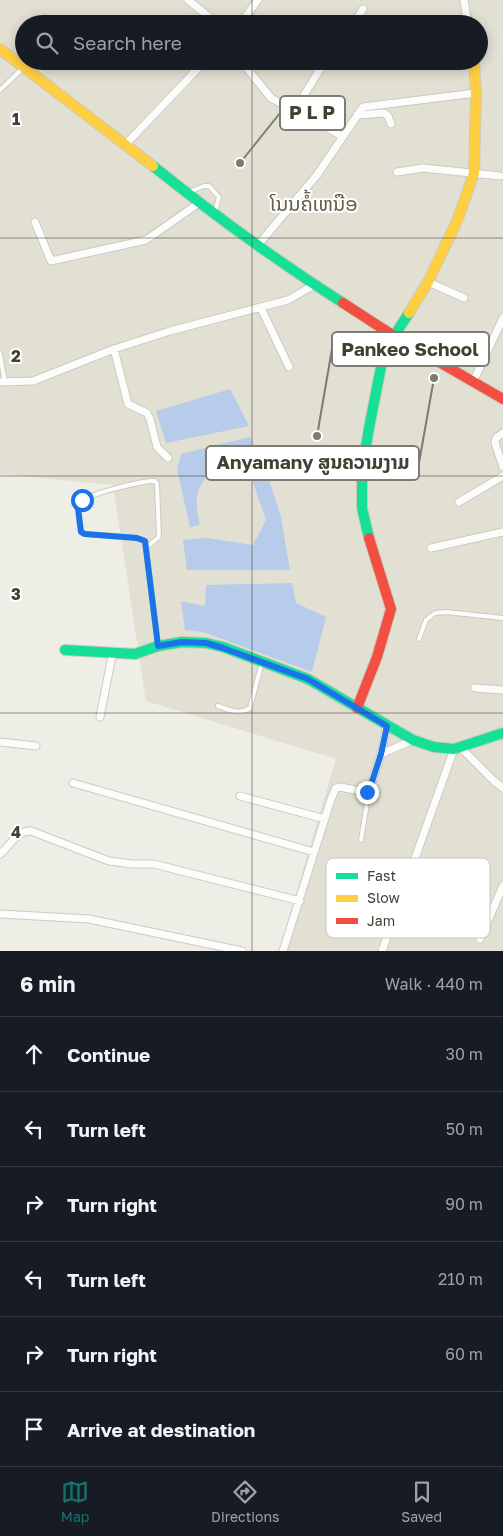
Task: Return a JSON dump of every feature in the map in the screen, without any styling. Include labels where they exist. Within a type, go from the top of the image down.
[{"type":"street","points":[[188,0],[207,15]]},
{"type":"street","points":[[247,15],[258,0]]},
{"type":"street","points":[[464,0],[466,15]]},
{"type":"street","points":[[360,15],[364,9]]},
{"type":"street","points":[[1,52],[15,62]]},
{"type":"street","points":[[27,70],[126,144],[199,203],[314,285],[394,336],[503,399]]},
{"type":"street","points":[[126,144],[196,70]]},
{"type":"street","points":[[248,70],[271,98],[342,136]]},
{"type":"street","points":[[295,110],[320,70]]},
{"type":"street","points":[[357,708],[377,657],[391,609],[373,555],[362,508],[362,470],[382,362],[394,336],[428,282],[457,221],[474,173],[476,93],[475,70]]},
{"type":"street","points":[[258,245],[317,175],[363,107],[476,93]]},
{"type":"street","points":[[357,115],[384,113],[388,116],[391,124]]},
{"type":"street","points":[[397,172],[423,168],[500,176]]},
{"type":"street","points":[[34,222],[51,261],[146,240],[199,203]]},
{"type":"street","points":[[428,282],[464,298]]},
{"type":"street","points":[[2,383],[33,381],[170,331],[288,300],[314,285]]},
{"type":"street","points":[[261,308],[289,367]]},
{"type":"street","points":[[473,382],[503,318]]},
{"type":"street","points":[[114,350],[128,404],[147,413],[157,447],[168,458]]},
{"type":"street","points":[[503,433],[496,438],[495,443],[503,467]]},
{"type":"street","points":[[460,502],[503,476]]},
{"type":"street","points":[[431,548],[503,532]]},
{"type":"street","points":[[66,650],[135,654],[158,646],[182,642],[206,643],[308,679],[412,740],[434,747],[457,748],[503,733]]},
{"type":"street","points":[[100,717],[114,652]]},
{"type":"street","points":[[475,688],[503,690]]},
{"type":"street","points":[[283,951],[336,788],[369,791],[381,754],[387,726]]},
{"type":"street","points":[[381,754],[412,740]]},
{"type":"street","points":[[0,742],[36,746]]},
{"type":"street","points":[[457,748],[503,788]]},
{"type":"street","points":[[416,858],[457,748]]},
{"type":"street","points":[[72,783],[314,852]]},
{"type":"street","points":[[240,796],[325,820]]},
{"type":"street","points":[[0,854],[19,833],[25,830],[109,861],[154,864],[300,901]]},
{"type":"street","points":[[490,916],[503,886]]},
{"type":"street","points":[[0,914],[89,919],[242,951]]},
{"type":"street","points":[[382,951],[387,938]]},
{"type":"lane","points":[[0,90],[22,70]]},
{"type":"lane","points":[[187,193],[204,186],[209,186],[219,197],[214,214]]},
{"type":"lane","points":[[0,354],[2,383]]},
{"type":"lane","points":[[147,547],[159,537],[157,484],[155,482],[94,494],[82,500],[78,508],[81,532],[85,534],[137,538],[145,541],[158,646]]},
{"type":"lane","points":[[419,639],[426,620],[435,614],[446,612],[503,618]]},
{"type":"lane","points":[[218,706],[236,712],[243,712],[250,708],[262,662]]},
{"type":"lane","points":[[361,840],[369,791]]},
{"type":"shaded area","points":[[0,0],[503,0],[503,951],[279,951],[336,759],[146,701],[113,485],[0,474]]},
{"type":"water","points":[[230,389],[249,426],[166,443],[156,411]]},
{"type":"water","points":[[250,437],[268,477],[281,517],[290,570],[187,570],[183,540],[208,538],[253,545],[266,520],[253,482],[241,464],[217,464],[204,479],[198,492],[197,506],[200,525],[190,527],[177,469],[181,454]]},
{"type":"water","points":[[292,583],[296,603],[326,617],[312,672],[203,632],[185,630],[181,601],[205,606],[206,585]]},
{"type":"traffic: fast","points":[[153,166],[246,237],[343,303]]},
{"type":"traffic: fast","points":[[369,538],[362,508],[362,470],[369,428],[382,362],[394,336],[409,313]]},
{"type":"traffic: fast","points":[[65,650],[135,654],[158,646],[182,642],[206,643],[223,647],[308,679],[413,740],[434,747],[454,749],[503,733]]},
{"type":"traffic: slow","points":[[0,49],[15,60]]},
{"type":"traffic: slow","points":[[27,70],[153,166]]},
{"type":"traffic: slow","points":[[409,313],[428,282],[457,221],[474,173],[476,93],[475,70]]},
{"type":"traffic: jam","points":[[343,303],[394,336],[503,399]]},
{"type":"traffic: jam","points":[[357,708],[377,657],[391,609],[369,538]]},
{"type":"place","name":"P L P","points":[[240,163]]},
{"type":"place","name":"Anyamany ສູນຄວາມງາມ","points":[[434,378]]},
{"type":"place","name":"Pankeo School","points":[[317,436]]},
{"type":"district","name":"ໂນນຄໍ້ເຫນືອ","points":[[314,203]]},
{"type":"route","points":[[82,500],[78,508],[81,532],[85,534],[137,538],[145,541],[158,646],[182,642],[206,643],[223,648],[308,679],[387,726],[381,754],[369,791],[367,792]]}]
